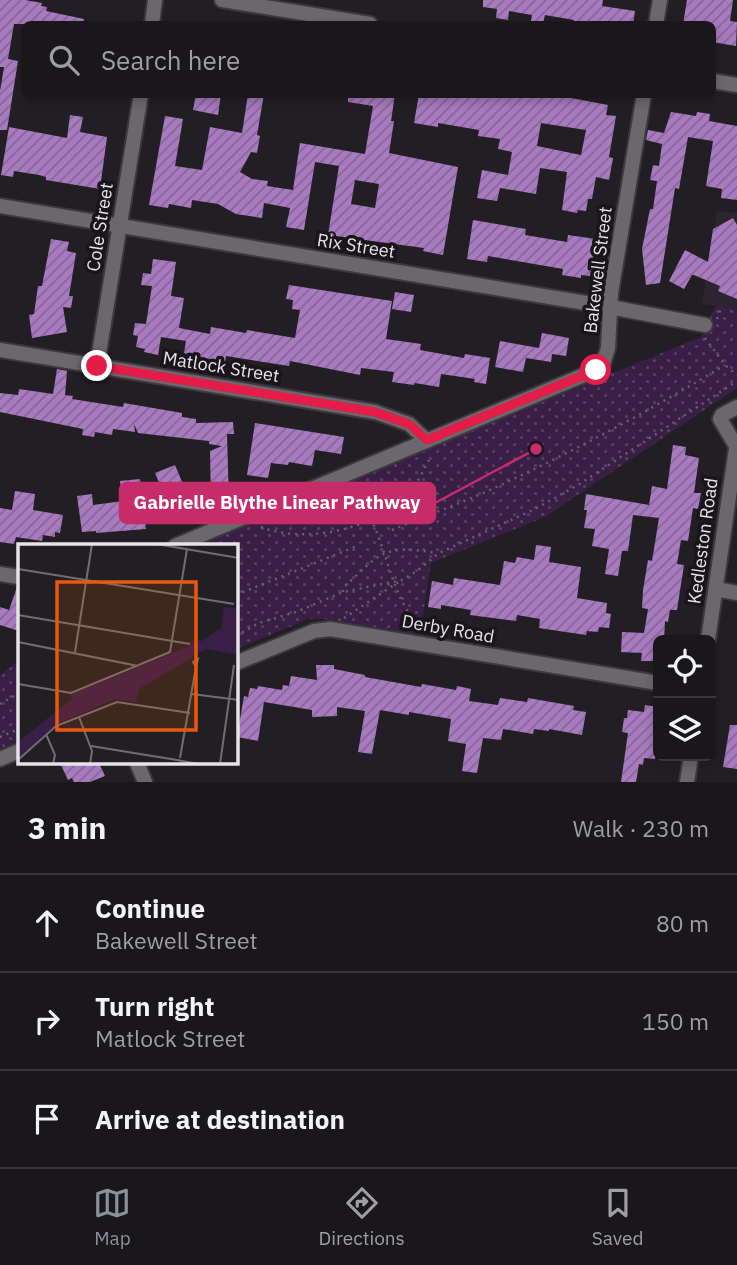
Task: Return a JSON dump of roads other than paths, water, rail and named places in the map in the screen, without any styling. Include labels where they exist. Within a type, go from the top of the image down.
[{"type":"street","points":[[152,21],[155,0]]},
{"type":"street","points":[[222,0],[352,21]]},
{"type":"street","points":[[656,21],[660,0]]},
{"type":"street","points":[[716,82],[737,85]]},
{"type":"street","name":"Cole Street","points":[[97,366],[140,98]]},
{"type":"street","name":"Bakewell Street","points":[[180,544],[596,370],[604,361],[608,348],[610,307],[643,98]]},
{"type":"street","name":"Rix Street","points":[[0,206],[705,325]]},
{"type":"street","name":"Matlock Street","points":[[0,350],[375,412],[409,424],[427,440]]},
{"type":"street","name":"Kedleston Road","points":[[709,635],[737,444],[720,419],[722,415],[737,407]]},
{"type":"street","points":[[0,574],[18,577]]},
{"type":"street","points":[[716,589],[737,593]]},
{"type":"street","name":"Derby Road","points":[[238,662],[318,630],[337,630],[653,682]]},
{"type":"street","points":[[0,759],[18,751]]},
{"type":"street","points":[[687,782],[690,761]]},
{"type":"street","points":[[137,764],[145,782]]},
{"type":"place","name":"Gabrielle Blythe Linear Pathway","points":[[536,449]]}]
